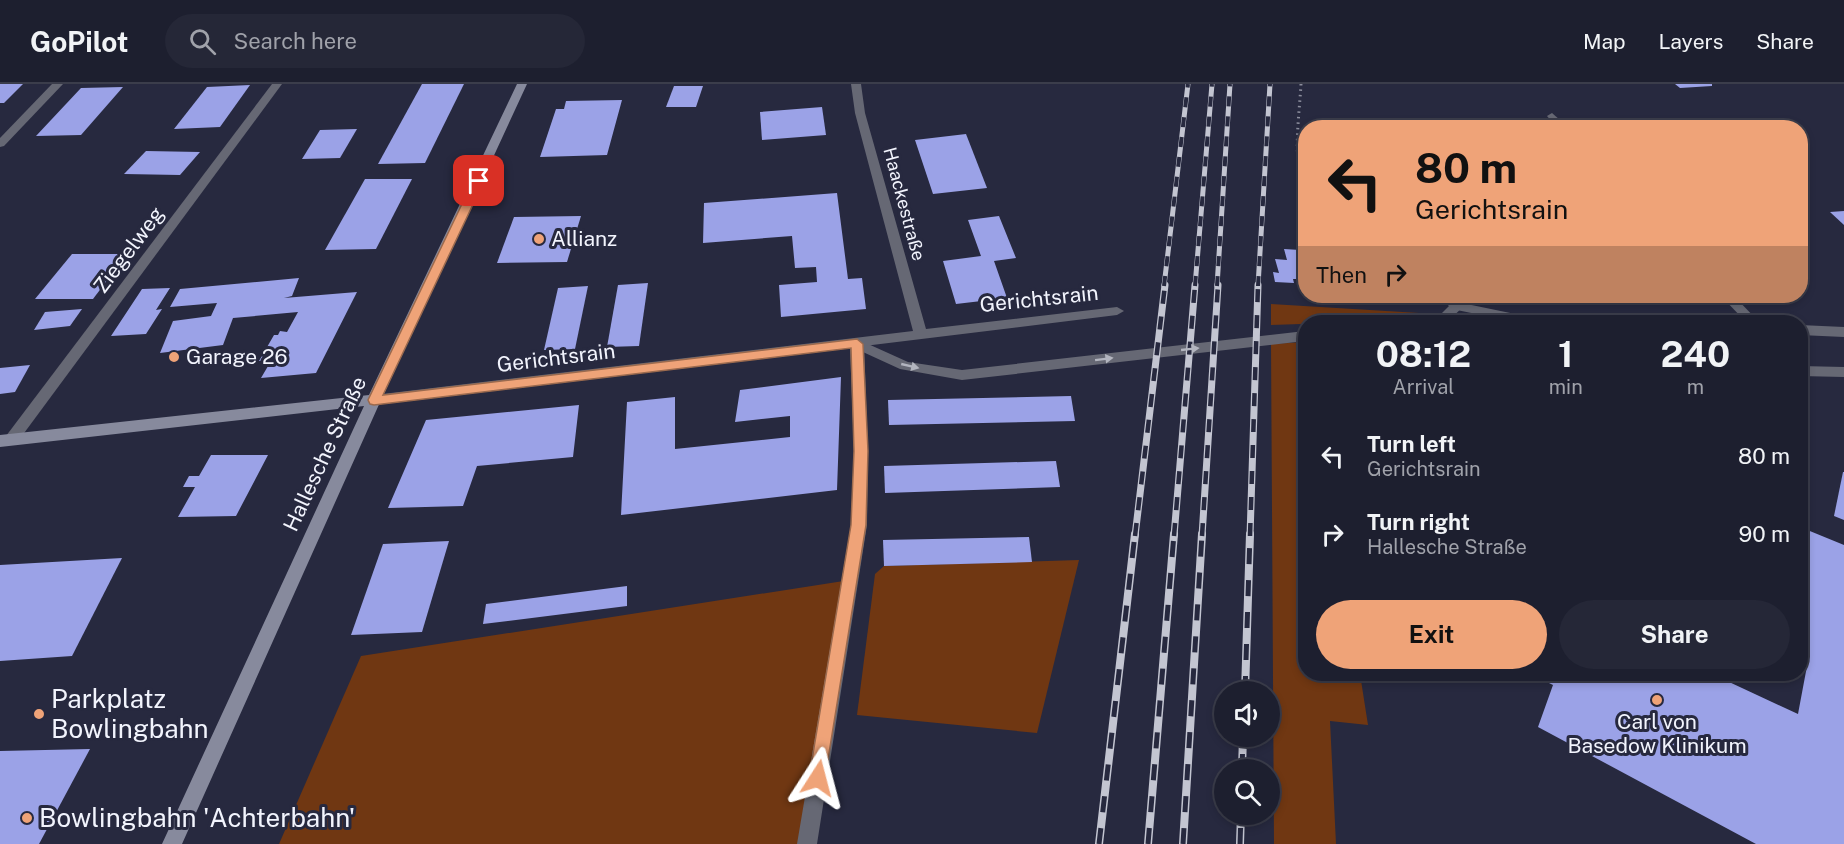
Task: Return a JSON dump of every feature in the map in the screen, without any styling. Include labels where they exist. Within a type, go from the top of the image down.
[{"type":"main road","name":"Hallesche Straße","points":[[172,844],[374,400],[522,84]]},
{"type":"main road","name":"Gerichtsrain","points":[[6,441],[374,400]]},
{"type":"street","points":[[0,144],[58,84]]},
{"type":"street","name":"Ziegelweg","points":[[6,441],[278,84]]},
{"type":"street","name":"Haackestraße","points":[[856,84],[860,113],[920,333]]},
{"type":"street","points":[[1552,116],[1556,120]]},
{"type":"street","points":[[1453,303],[1457,306],[1501,315]]},
{"type":"street","points":[[1734,303],[1746,315]]},
{"type":"street","points":[[1447,315],[1457,306]]},
{"type":"street","name":"Gerichtsrain","points":[[374,400],[857,344],[920,333],[1117,311]]},
{"type":"street","points":[[1808,330],[1844,332]]},
{"type":"street","points":[[807,844],[859,525],[861,451],[857,344],[905,366],[962,375],[1298,337]]},
{"type":"street","points":[[1808,371],[1844,372]]},
{"type":"path","points":[[1300,120],[1301,84]]},
{"type":"shaded area","points":[[1271,304],[1419,313],[1419,315],[1298,315],[1298,324],[1271,325]]},
{"type":"shaded area","points":[[1298,342],[1298,681],[1361,681],[1368,725],[1330,721],[1336,844],[1274,844],[1274,825],[1280,825],[1280,759],[1273,759],[1273,747],[1280,747],[1280,681],[1273,681],[1271,344]]},
{"type":"shaded area","points":[[1079,560],[1037,733],[857,715],[875,574],[884,566]]},
{"type":"shaded area","points":[[850,580],[807,844],[279,844],[361,656]]},
{"type":"building","points":[[0,84],[23,84],[4,103],[0,103]]},
{"type":"building","points":[[422,84],[464,84],[425,163],[378,164]]},
{"type":"building","points":[[1675,84],[1712,84],[1712,86],[1680,88]]},
{"type":"building","points":[[250,85],[220,127],[174,129],[207,87]]},
{"type":"building","points":[[674,86],[703,86],[696,107],[666,107]]},
{"type":"building","points":[[123,87],[81,135],[36,136],[81,88]]},
{"type":"building","points":[[622,100],[607,155],[540,157],[556,109],[564,109],[566,101]]},
{"type":"building","points":[[822,107],[826,135],[762,140],[760,112]]},
{"type":"building","points":[[357,129],[340,158],[302,159],[320,130]]},
{"type":"building","points":[[966,134],[987,188],[933,194],[915,140]]},
{"type":"building","points":[[146,151],[200,152],[180,175],[124,174]]},
{"type":"building","points":[[365,179],[412,179],[376,249],[325,250]]},
{"type":"building","points":[[837,193],[848,279],[862,278],[866,309],[781,317],[779,285],[817,282],[816,267],[795,268],[792,236],[703,243],[704,203]]},
{"type":"building","points":[[1844,211],[1844,225],[1830,212]]},
{"type":"building","name":"Allianz","points":[[581,216],[567,262],[497,263],[514,217]]},
{"type":"building","points":[[999,216],[1016,258],[994,261],[1007,298],[956,304],[943,261],[981,256],[968,220]]},
{"type":"building","points":[[1284,249],[1298,250],[1298,279],[1293,279],[1294,283],[1275,282],[1273,272],[1279,273],[1275,259],[1287,260]]},
{"type":"building","points":[[72,254],[127,254],[93,299],[35,299]]},
{"type":"building","points":[[299,278],[292,296],[284,298],[357,292],[316,373],[261,378],[271,361],[259,361],[274,335],[278,335],[280,331],[287,332],[298,312],[233,318],[223,345],[160,353],[173,321],[211,316],[217,303],[170,307],[180,289]]},
{"type":"building","points":[[648,283],[639,346],[607,347],[618,285]]},
{"type":"building","points":[[588,286],[575,349],[544,350],[558,288]]},
{"type":"building","points":[[170,288],[156,310],[162,309],[146,334],[111,336],[142,289]]},
{"type":"building","points":[[82,309],[70,326],[34,330],[45,312]]},
{"type":"building","points":[[30,365],[15,392],[0,394],[0,368]]},
{"type":"building","points":[[841,377],[837,490],[621,515],[627,402],[675,397],[675,449],[790,437],[790,416],[735,422],[740,390]]},
{"type":"building","points":[[1071,396],[1075,421],[889,425],[888,400]]},
{"type":"building","points":[[579,405],[573,457],[477,466],[463,506],[388,508],[426,420]]},
{"type":"building","points":[[211,455],[268,455],[236,516],[178,517],[195,487],[183,487],[189,476],[199,476]]},
{"type":"building","points":[[1056,461],[1060,487],[885,493],[884,466]]},
{"type":"building","points":[[1844,472],[1844,520],[1834,516]]},
{"type":"building","name":"Carl von Basedow Klinikum","points":[[1808,530],[1844,545],[1844,844],[1756,844],[1538,727],[1553,685],[1545,681],[1727,681],[1798,714],[1804,681],[1808,681],[1810,650],[1808,649]]},
{"type":"building","points":[[1029,537],[1032,562],[884,566],[883,540]]},
{"type":"building","points":[[449,541],[422,632],[351,635],[383,544]]},
{"type":"building","points":[[122,558],[72,656],[0,661],[0,565]]},
{"type":"building","points":[[627,586],[627,606],[483,624],[486,604]]},
{"type":"building","name":"Bowlingbahn 'Achterbahn'","points":[[90,749],[39,844],[0,844],[0,751]]},
{"type":"railway","points":[[1164,286],[1188,84]]},
{"type":"railway","points":[[1195,286],[1212,84]]},
{"type":"railway","points":[[1217,286],[1230,84]]},
{"type":"railway","points":[[1258,286],[1270,84]]},
{"type":"railway","points":[[1135,536],[1165,285]]},
{"type":"railway","points":[[1174,536],[1195,285]]},
{"type":"railway","points":[[1202,536],[1218,285]]},
{"type":"railway","points":[[1250,536],[1258,285]]},
{"type":"railway","points":[[1099,844],[1135,534]]},
{"type":"railway","points":[[1148,844],[1174,534]]},
{"type":"railway","points":[[1183,844],[1202,534]]},
{"type":"railway","points":[[1245,681],[1250,534]]},
{"type":"railway","points":[[1242,759],[1243,747]]},
{"type":"railway","points":[[1240,844],[1241,825]]},
{"type":"place","name":"Allianz","points":[[539,239]]},
{"type":"place","name":"Garage 26","points":[[174,357]]},
{"type":"place","name":"Carl von Basedow Klinikum","points":[[1657,700]]},
{"type":"place","name":"Parkplatz Bowlingbahn","points":[[39,714]]},
{"type":"place","name":"Bowlingbahn 'Achterbahn'","points":[[27,818]]},
{"type":"route","points":[[479,181],[374,400],[857,344],[861,451],[859,525],[818,778]]}]
